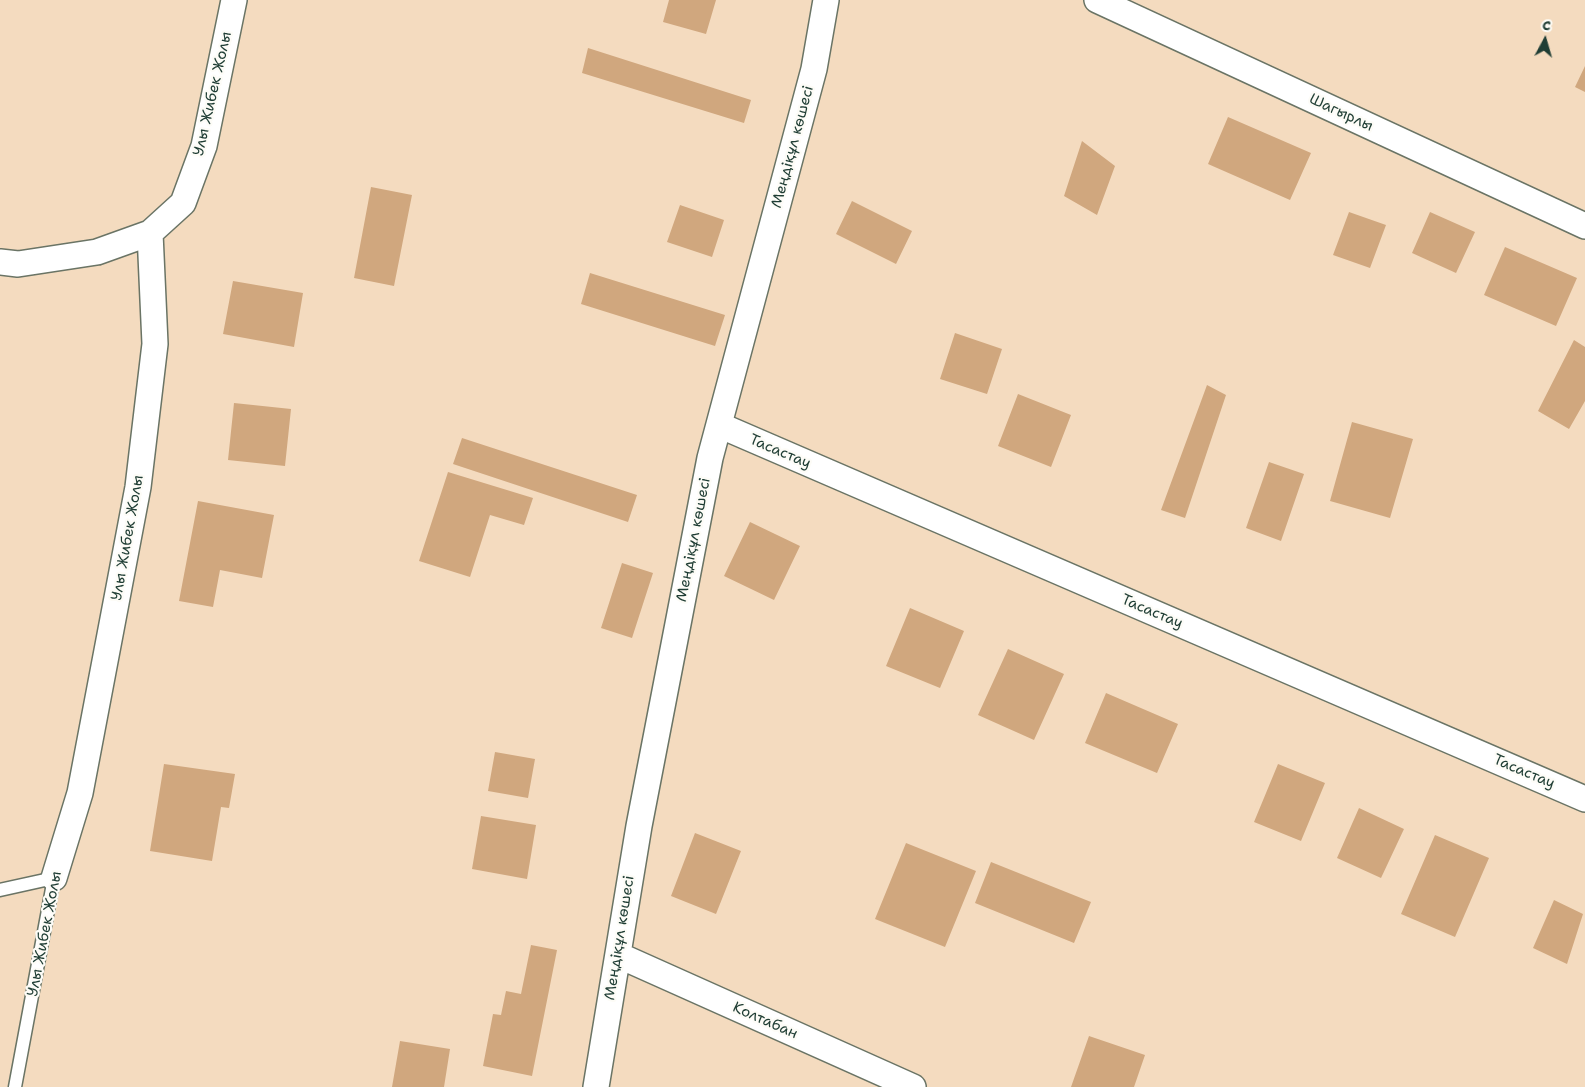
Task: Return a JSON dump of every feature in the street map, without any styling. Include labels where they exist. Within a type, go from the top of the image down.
[{"type":"street","name":"Улы Жибек Жолы","points":[[54,878],[80,793],[138,487],[155,344],[150,233],[183,203],[204,146],[234,0]]},
{"type":"street","name":"Меңдіқұл көшесі","points":[[596,1087],[639,826],[710,458],[814,69],[826,0]]},
{"type":"street","name":"Шагырлы","points":[[1097,0],[1585,226]]},
{"type":"street","points":[[0,262],[18,264],[97,252],[150,233]]},
{"type":"street","name":"Тасастау","points":[[719,425],[1585,799]]},
{"type":"street","name":"Колтабан","points":[[618,955],[913,1087]]},
{"type":"lane","points":[[0,890],[54,878]]},
{"type":"lane","name":"Улы Жибек Жолы","points":[[15,1087],[54,878]]},
{"type":"building","points":[[669,0],[716,0],[706,34],[663,22]]},
{"type":"building","points":[[588,48],[751,100],[744,123],[582,73]]},
{"type":"building","points":[[1585,66],[1585,92],[1575,87]]},
{"type":"building","points":[[1228,117],[1311,153],[1290,200],[1208,164]]},
{"type":"building","points":[[1082,141],[1115,166],[1097,215],[1064,196]]},
{"type":"building","points":[[371,187],[412,195],[394,286],[354,278]]},
{"type":"building","points":[[852,201],[912,231],[896,264],[836,234]]},
{"type":"building","points":[[680,205],[724,220],[712,257],[667,242]]},
{"type":"building","points":[[1349,212],[1386,225],[1370,268],[1333,255]]},
{"type":"building","points":[[1430,212],[1475,232],[1456,273],[1412,253]]},
{"type":"building","points":[[1505,247],[1577,278],[1556,326],[1484,295]]},
{"type":"building","points":[[590,273],[725,315],[715,346],[581,304]]},
{"type":"building","points":[[233,281],[303,293],[294,347],[223,334]]},
{"type":"building","points":[[955,333],[1002,349],[987,394],[940,379]]},
{"type":"building","points":[[1574,340],[1585,347],[1585,401],[1569,429],[1538,411]]},
{"type":"building","points":[[1207,385],[1226,395],[1185,518],[1161,510]]},
{"type":"building","points":[[1018,394],[1071,415],[1051,467],[998,446]]},
{"type":"building","points":[[234,403],[291,409],[285,466],[228,460]]},
{"type":"building","points":[[1352,422],[1413,439],[1390,518],[1330,501]]},
{"type":"building","points":[[462,438],[637,495],[628,522],[453,464]]},
{"type":"building","points":[[1269,462],[1304,474],[1281,541],[1246,528]]},
{"type":"building","points":[[448,472],[533,498],[524,525],[490,515],[470,577],[419,561]]},
{"type":"building","points":[[198,501],[274,515],[262,578],[220,570],[213,607],[179,601]]},
{"type":"building","points":[[750,522],[800,546],[774,600],[724,576]]},
{"type":"building","points":[[622,563],[653,573],[632,638],[601,628]]},
{"type":"building","points":[[910,608],[964,631],[940,688],[886,666]]},
{"type":"building","points":[[1008,649],[1064,674],[1034,740],[978,715]]},
{"type":"building","points":[[1106,693],[1178,724],[1157,773],[1085,743]]},
{"type":"building","points":[[495,752],[535,759],[528,798],[488,791]]},
{"type":"building","points":[[164,764],[235,774],[229,808],[221,807],[212,861],[150,851]]},
{"type":"building","points":[[1278,764],[1325,783],[1301,841],[1254,822]]},
{"type":"building","points":[[1359,808],[1404,829],[1381,878],[1337,858]]},
{"type":"building","points":[[481,816],[536,825],[527,879],[472,869]]},
{"type":"building","points":[[695,833],[741,851],[716,914],[671,896]]},
{"type":"building","points":[[1435,835],[1489,858],[1455,937],[1401,914]]},
{"type":"building","points":[[906,843],[976,871],[945,947],[875,919]]},
{"type":"building","points":[[991,862],[1091,902],[1074,943],[975,903]]},
{"type":"building","points":[[1554,900],[1583,914],[1567,964],[1533,948]]},
{"type":"building","points":[[531,945],[557,950],[532,1076],[483,1066],[493,1014],[501,1015],[506,991],[521,994]]},
{"type":"building","points":[[1089,1036],[1145,1055],[1134,1087],[1071,1087]]},
{"type":"building","points":[[400,1041],[450,1049],[444,1087],[392,1087]]}]
